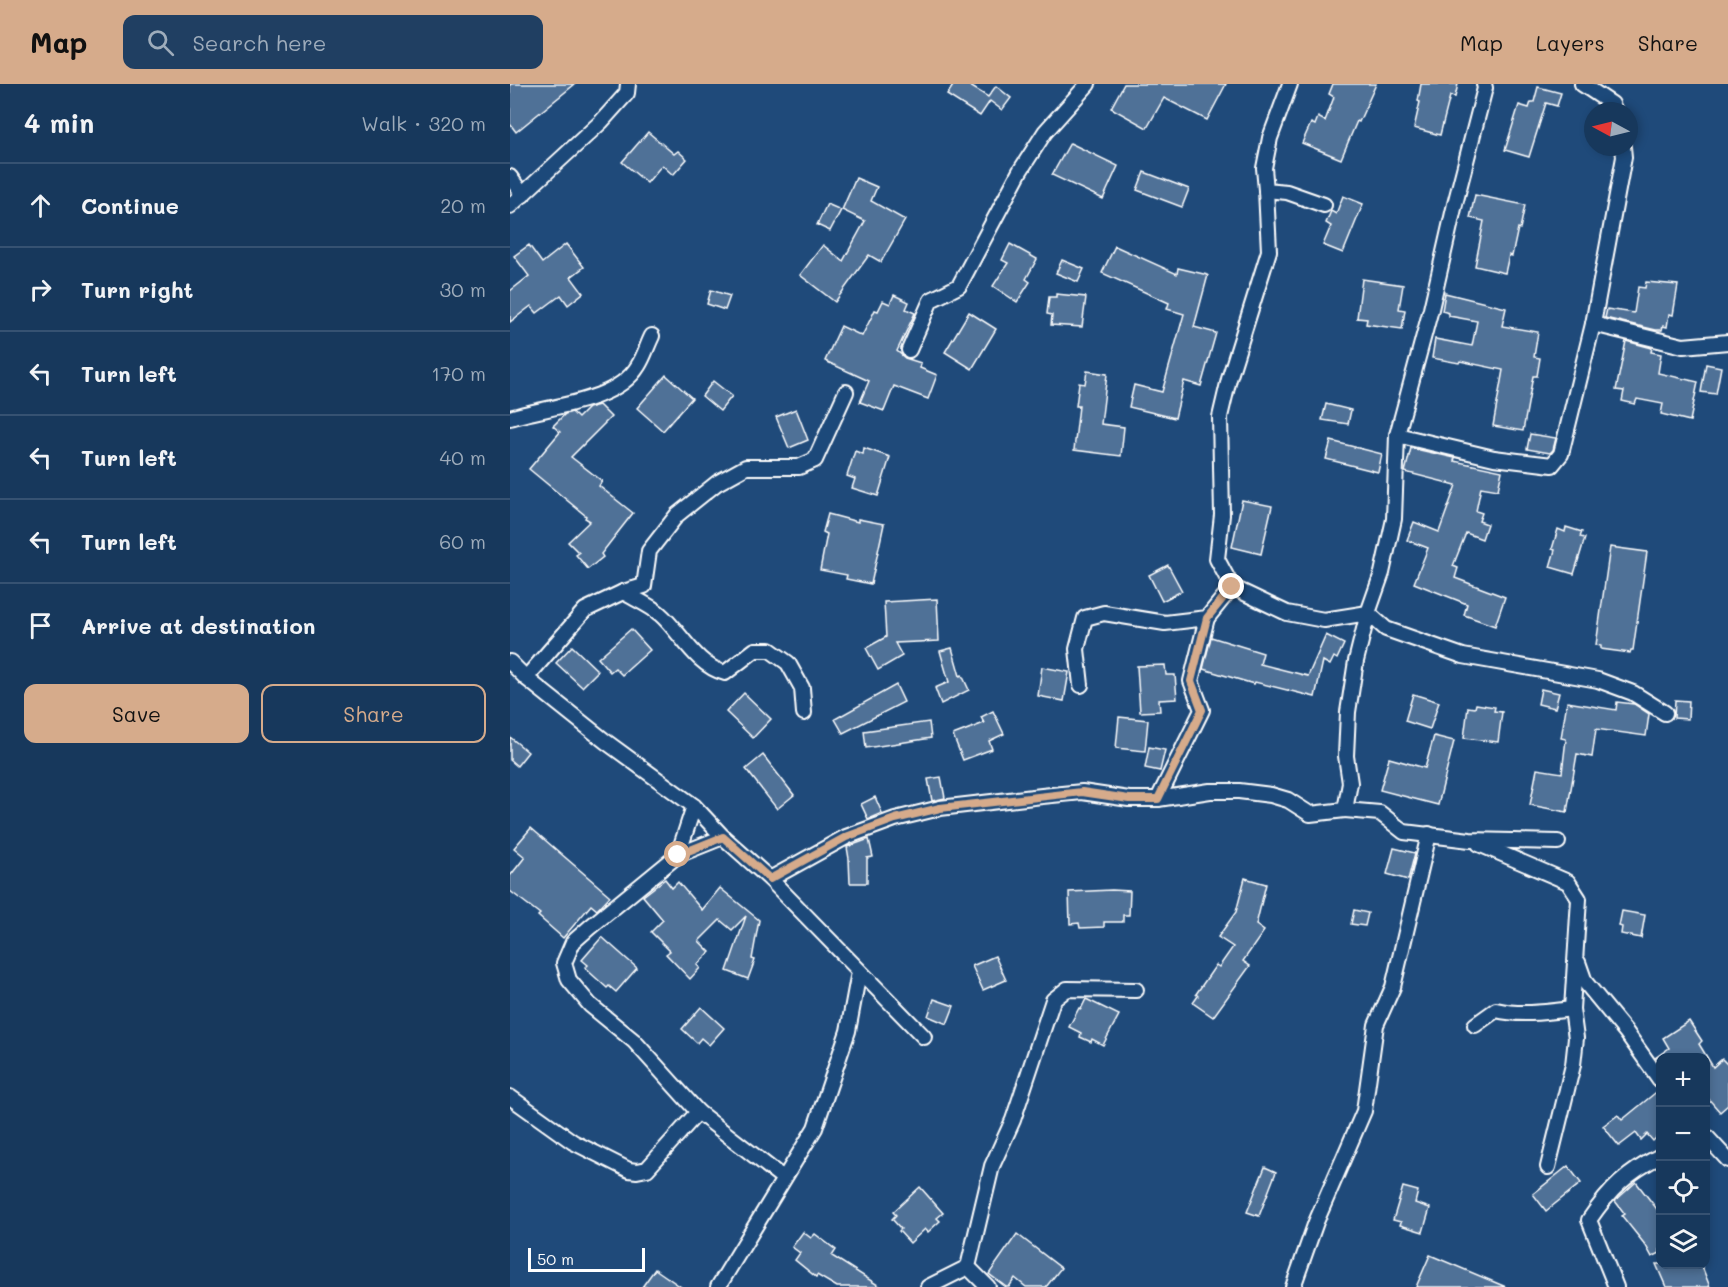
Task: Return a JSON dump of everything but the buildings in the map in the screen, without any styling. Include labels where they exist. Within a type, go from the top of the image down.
[{"type":"street","points":[[510,206],[601,122],[627,93],[628,84]]},
{"type":"street","points":[[909,350],[931,300],[959,286],[1020,171],[1045,132],[1088,84]]},
{"type":"street","points":[[1290,84],[1270,138],[1264,168],[1269,251],[1229,380],[1220,417],[1222,515],[1217,559],[1232,587],[1287,613],[1324,620],[1368,613]]},
{"type":"street","points":[[1345,810],[1350,783],[1346,756],[1348,712],[1356,661],[1368,613],[1382,573],[1394,519],[1397,435],[1431,309],[1455,204],[1478,119],[1484,84]]},
{"type":"street","points":[[1582,84],[1609,102]]},
{"type":"street","points":[[1397,435],[1494,458],[1552,465],[1561,454],[1593,324],[1624,156]]},
{"type":"street","points":[[510,177],[523,195]]},
{"type":"street","points":[[1266,190],[1287,192],[1324,205]]},
{"type":"street","points":[[1593,324],[1683,346],[1728,342]]},
{"type":"street","points":[[510,418],[593,397],[618,385],[637,368],[652,336]]},
{"type":"street","points":[[526,678],[585,610],[623,592],[644,586],[649,551],[677,515],[717,483],[747,467],[800,467],[815,460],[846,392]]},
{"type":"street","points":[[1158,799],[1202,710],[1191,681],[1207,618],[1232,587]]},
{"type":"street","points":[[623,592],[660,614],[685,645],[717,671],[724,673],[755,650],[770,650],[788,663],[802,688],[804,713]]},
{"type":"street","points":[[1081,685],[1077,649],[1085,618],[1104,613],[1165,622],[1207,618]]},
{"type":"street","points":[[1368,613],[1386,629],[1463,656],[1598,680],[1632,693],[1665,713]]},
{"type":"street","points":[[510,662],[526,678],[605,741],[694,806],[723,837],[770,879],[924,1038]]},
{"type":"street","points":[[770,879],[846,837],[895,819],[940,808],[1082,792],[1129,799],[1158,799],[1210,791],[1239,791],[1271,795],[1288,800],[1310,814],[1345,810],[1380,813],[1404,832],[1470,840],[1558,842]]},
{"type":"street","points":[[678,855],[694,806]]},
{"type":"street","points":[[1293,1287],[1316,1222],[1365,1111],[1376,1026],[1393,987],[1429,834]]},
{"type":"street","points":[[723,837],[678,855],[573,942],[564,963],[570,980],[590,1005],[634,1041],[698,1112],[783,1178]]},
{"type":"street","points":[[1470,840],[1568,882],[1579,899],[1572,1009],[1576,1038],[1573,1065],[1548,1167]]},
{"type":"street","points":[[1576,956],[1585,981],[1656,1074]]},
{"type":"street","points":[[718,1287],[814,1128],[848,1030],[859,972]]},
{"type":"street","points":[[968,1267],[992,1166],[1013,1120],[1053,1000],[1067,989],[1136,990]]},
{"type":"street","points":[[1475,1025],[1496,1010],[1509,1013],[1533,1013],[1572,1009]]},
{"type":"street","points":[[510,1097],[573,1142],[629,1170],[638,1171],[646,1169],[698,1112]]},
{"type":"street","points":[[1710,1140],[1728,1160]]},
{"type":"street","points":[[1616,1287],[1589,1220],[1602,1201],[1623,1178],[1656,1158]]},
{"type":"street","points":[[928,1287],[968,1267]]},
{"type":"street","points":[[968,1267],[988,1287]]},
{"type":"route","points":[[678,855],[723,837],[770,879],[846,837],[895,819],[940,808],[1082,792],[1129,799],[1158,799],[1202,710],[1191,681],[1207,618],[1232,587]]}]
